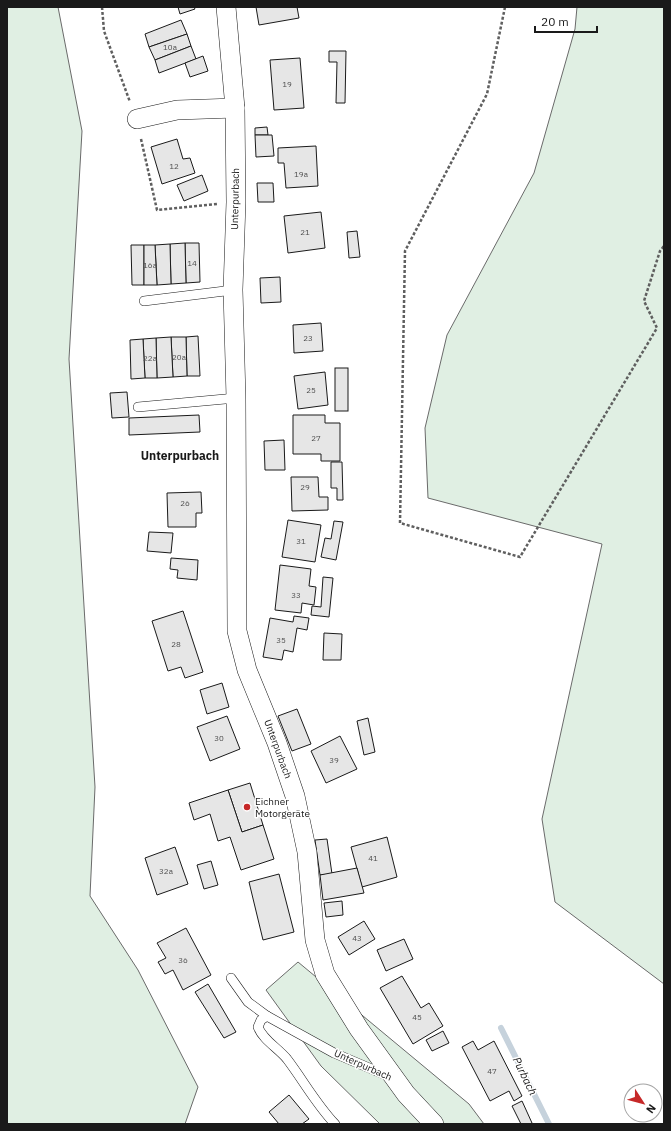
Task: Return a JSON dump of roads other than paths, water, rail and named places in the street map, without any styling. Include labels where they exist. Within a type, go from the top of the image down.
[{"type":"street","name":"Unterpurbach","points":[[226,7],[235,108],[236,202],[233,290],[236,398],[237,631],[247,670],[277,743],[295,796],[307,852],[315,940],[325,974],[359,1029],[402,1087]]},
{"type":"street","points":[[137,119],[177,110],[235,108]]},
{"type":"street","points":[[402,1087],[434,1124]]},
{"type":"lane","points":[[144,301],[233,290]]},
{"type":"lane","points":[[138,407],[236,398]]},
{"type":"lane","name":"Unterpurbach","points":[[231,978],[248,1002],[267,1016],[334,1053],[402,1087]]},
{"type":"lane","points":[[267,1016],[261,1020],[258,1027],[260,1034],[275,1045],[287,1059],[302,1082],[335,1124]]},
{"type":"waterway","name":"Purbach","points":[[501,1028],[549,1124]]},
{"type":"place","name":"Eichner Motorgeräte","points":[[247,807]]},
{"type":"district","name":"Unterpurbach","points":[[180,455]]}]
